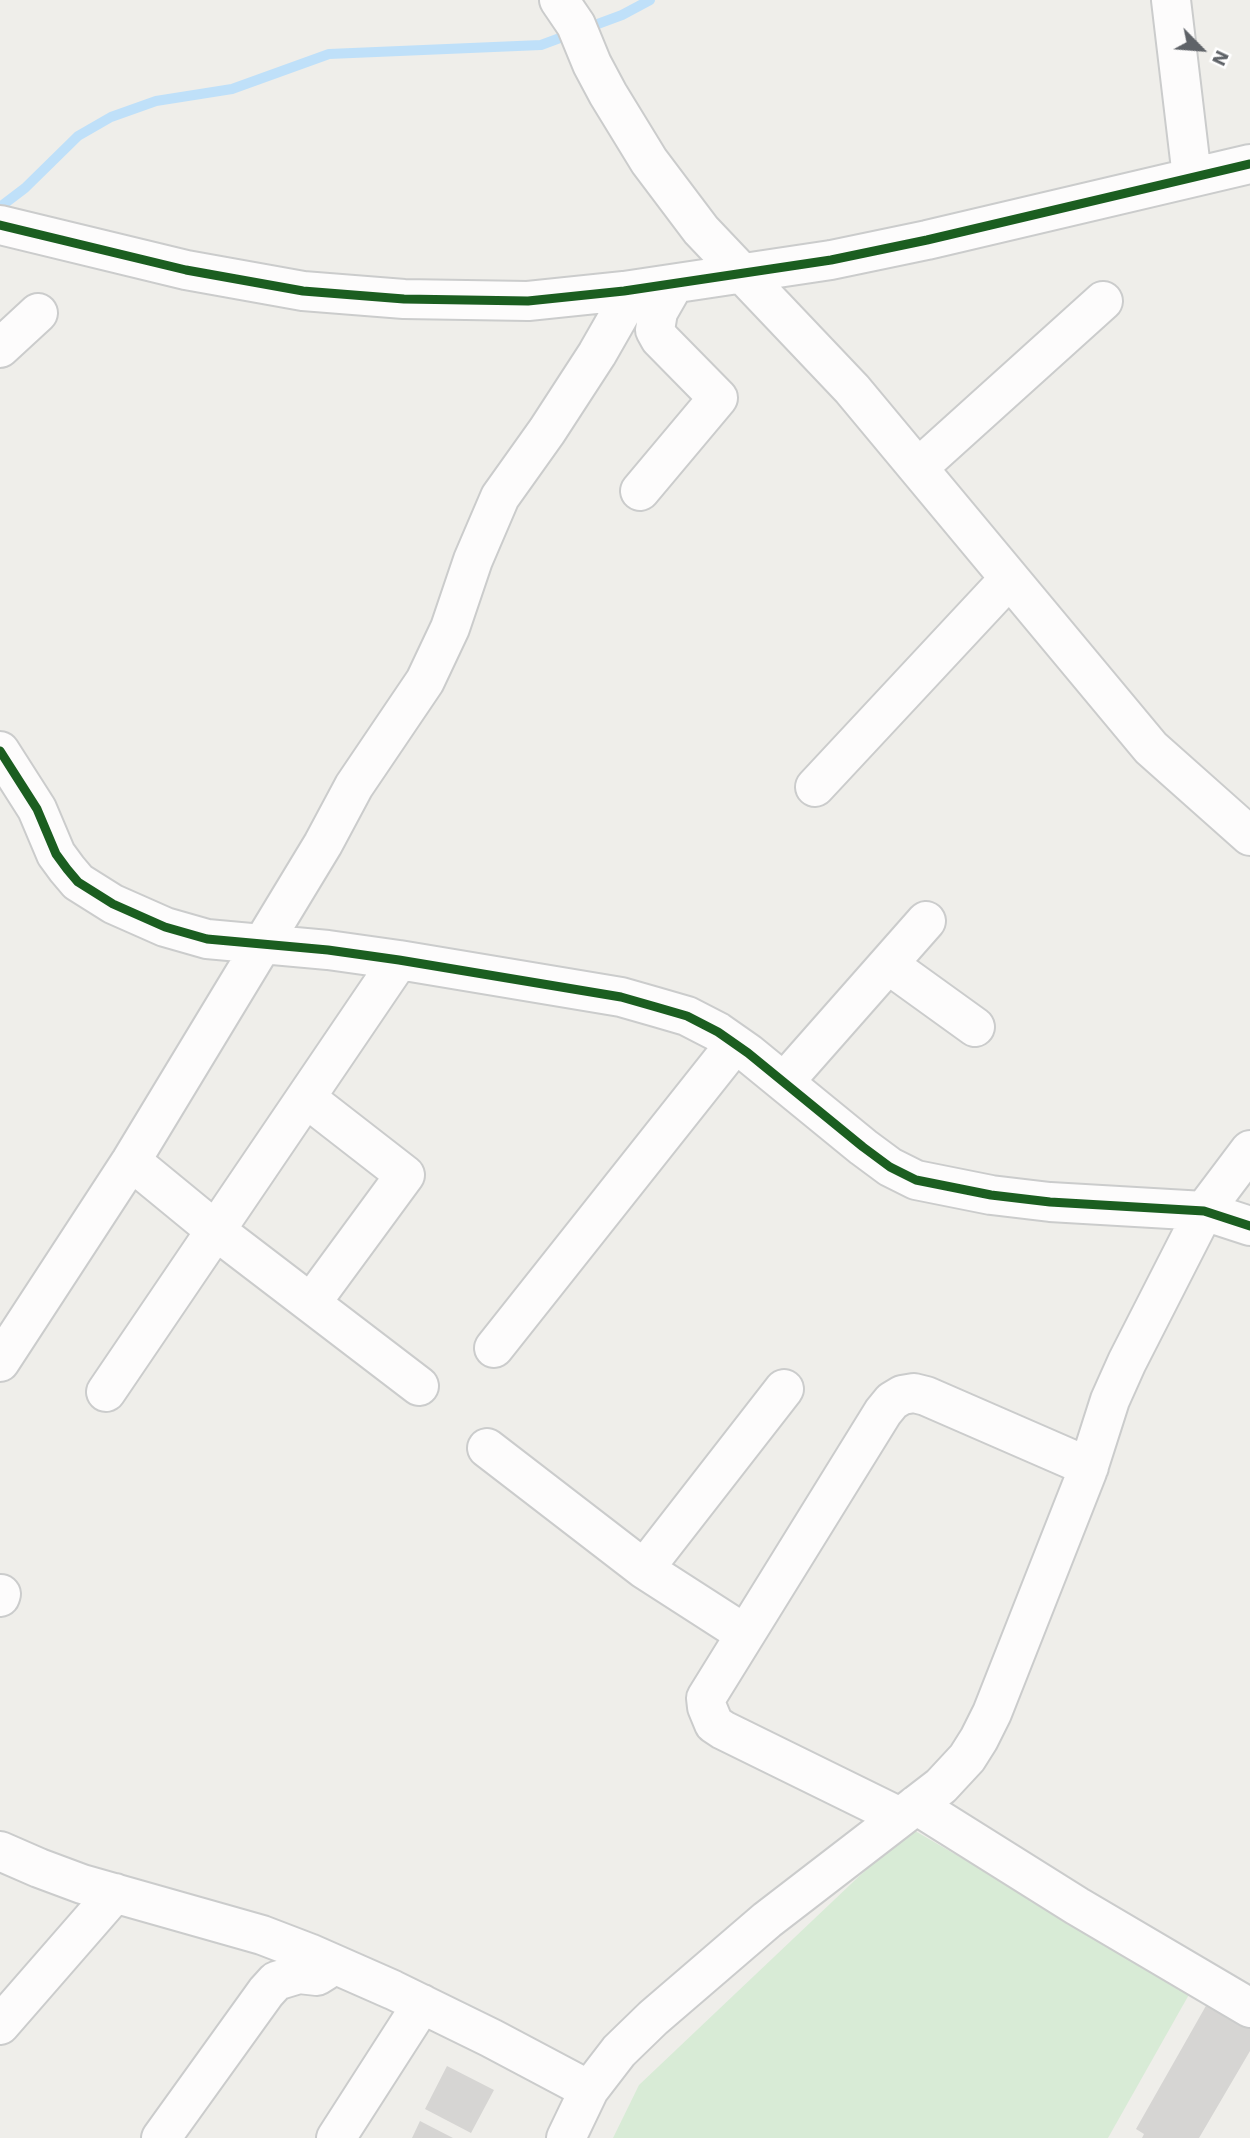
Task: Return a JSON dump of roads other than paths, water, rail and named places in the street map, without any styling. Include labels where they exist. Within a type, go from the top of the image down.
[{"type":"street","points":[[1171,0],[1192,177]]},
{"type":"street","points":[[574,26],[608,94],[649,161],[701,230],[842,379],[919,467],[1151,748],[1250,836]]},
{"type":"street","points":[[0,226],[198,272],[334,294],[479,301],[564,299],[831,260],[1250,164]]},
{"type":"street","points":[[640,491],[718,397],[660,339],[655,330],[658,312],[674,284]]},
{"type":"street","points":[[0,1362],[131,1161],[323,844],[354,786],[425,681],[450,628],[472,560],[499,497],[547,432],[597,354],[630,291]]},
{"type":"street","points":[[919,467],[1103,301]]},
{"type":"street","points":[[0,348],[38,313]]},
{"type":"street","points":[[815,787],[1009,579]]},
{"type":"street","points":[[0,751],[37,809],[56,854],[78,882],[113,904],[165,927],[207,939],[328,950],[621,998],[687,1016],[735,1044],[863,1147],[890,1167],[916,1180],[991,1195],[1050,1202],[1204,1211],[1250,1226]]},
{"type":"street","points":[[784,1082],[926,921]]},
{"type":"street","points":[[106,1392],[398,960]]},
{"type":"street","points":[[889,965],[975,1027]]},
{"type":"street","points":[[494,1348],[735,1044]]},
{"type":"street","points":[[306,1098],[405,1175],[311,1303]]},
{"type":"street","points":[[566,2138],[589,2090],[653,2018],[767,1920],[953,1775],[979,1739],[992,1713],[1089,1467],[1110,1400],[1146,1322],[1204,1211],[1250,1150]]},
{"type":"street","points":[[131,1161],[215,1230],[419,1386]]},
{"type":"street","points":[[644,1569],[783,1389]]},
{"type":"street","points":[[1089,1467],[926,1396],[914,1393],[902,1395],[892,1401],[706,1698],[707,1707],[715,1724],[908,1811],[1250,2008]]},
{"type":"street","points":[[487,1448],[644,1569],[746,1634]]},
{"type":"street","points":[[0,1851],[57,1875],[262,1935],[422,2004],[589,2090]]},
{"type":"street","points":[[0,2025],[115,1893]]},
{"type":"street","points":[[161,2138],[276,1981],[299,1974],[317,1976],[331,1963]]},
{"type":"street","points":[[336,2138],[422,2004]]},
{"type":"waterway","points":[[0,207],[25,188],[78,136],[111,117],[156,101],[232,89],[329,54],[541,45],[622,15],[650,0]]}]
